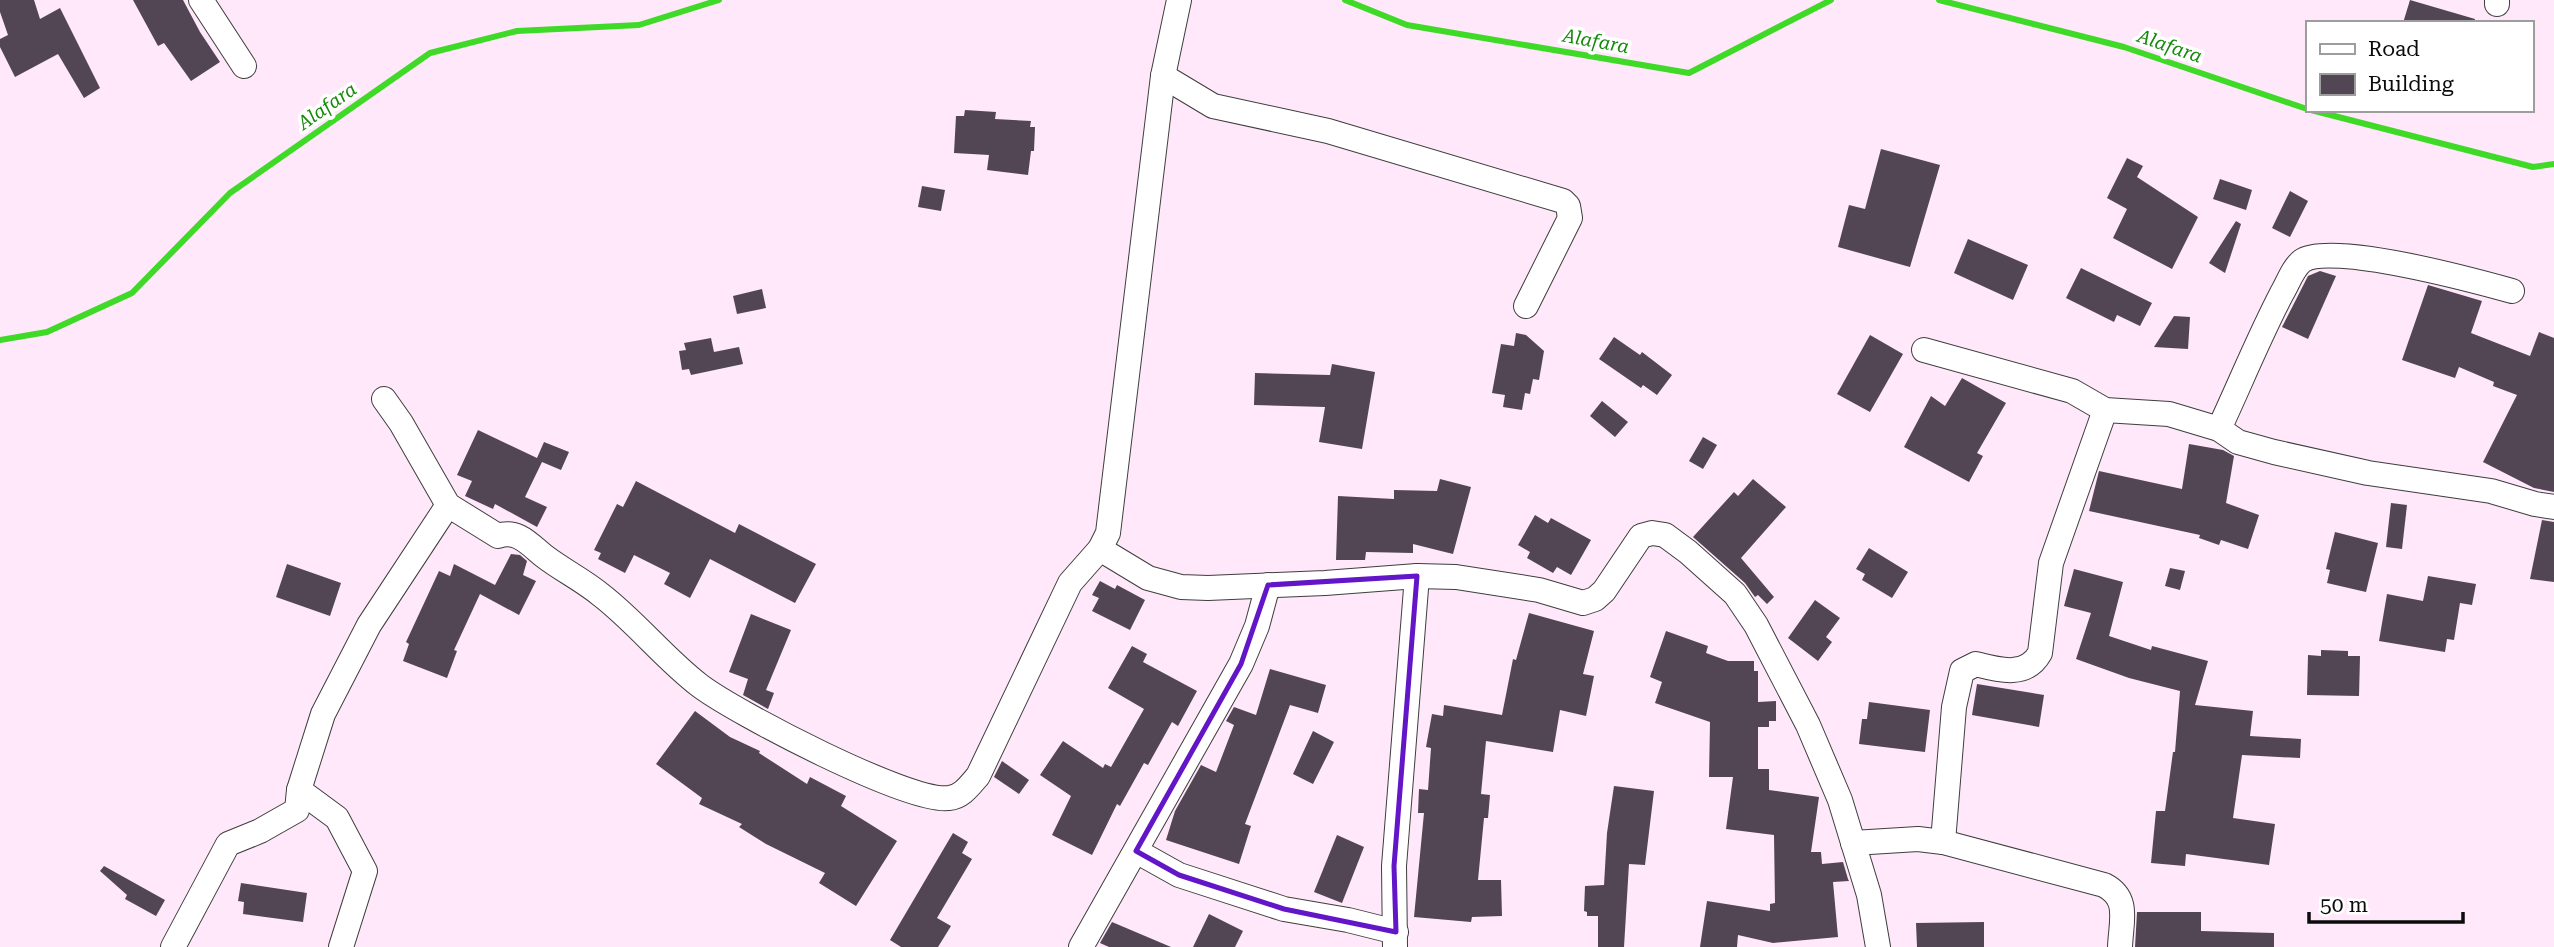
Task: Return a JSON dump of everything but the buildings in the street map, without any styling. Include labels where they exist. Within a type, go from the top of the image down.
[{"type":"street","points":[[201,0],[244,66]]},
{"type":"street","points":[[384,399],[401,423],[448,505],[498,536],[505,533],[521,537],[544,556],[601,594],[696,684],[720,700],[810,748],[913,792],[937,799],[952,798],[963,793],[978,776],[1070,583],[1100,549],[1108,533],[1163,76],[1179,0]]},
{"type":"street","points":[[1163,76],[1213,106],[1328,131],[1563,201],[1568,206],[1570,218],[1525,306]]},
{"type":"street","points":[[2219,429],[2274,308],[2301,262],[2324,255],[2386,261],[2512,291]]},
{"type":"street","points":[[1924,349],[2072,391],[2105,410],[2169,414],[2219,429],[2238,442],[2274,452],[2368,473],[2491,491],[2554,507]]},
{"type":"street","points":[[1943,842],[1954,707],[1962,671],[1976,664],[2022,670],[2035,662],[2040,653],[2051,563],[2105,410]]},
{"type":"street","points":[[173,947],[228,844],[260,831],[297,810],[299,790],[323,715],[369,625],[448,505]]},
{"type":"street","points":[[1100,549],[1148,578],[1181,587],[1456,576],[1539,590],[1583,603],[1595,599],[1604,591],[1641,536],[1652,533],[1665,535],[1735,594],[1756,625],[1808,725],[1840,800],[1869,895],[1878,947]]},
{"type":"street","points":[[1136,851],[1179,875],[1284,909],[1348,920],[1395,939],[1394,866],[1417,576]]},
{"type":"street","points":[[1081,947],[1241,664],[1257,626],[1268,585]]},
{"type":"street","points":[[299,790],[337,818],[365,871],[341,947]]},
{"type":"street","points":[[1853,843],[1918,839],[1943,842],[2104,885],[2117,891],[2122,903],[2120,947]]},
{"type":"highlighted area","points":[[1417,576],[1394,866],[1396,932],[1284,909],[1179,875],[1136,851],[1241,664],[1268,585]]},
{"type":"waterway","name":"Alafara","points":[[0,340],[47,332],[132,293],[230,193],[430,53],[517,31],[639,25],[719,0]]},
{"type":"waterway","name":"Alafara","points":[[1345,0],[1407,25],[1689,73],[1831,0]]},
{"type":"waterway","name":"Alafara","points":[[1939,0],[2124,47],[2306,109]]},
{"type":"waterway","name":"Alafara","points":[[2319,112],[2533,167],[2554,164]]}]
